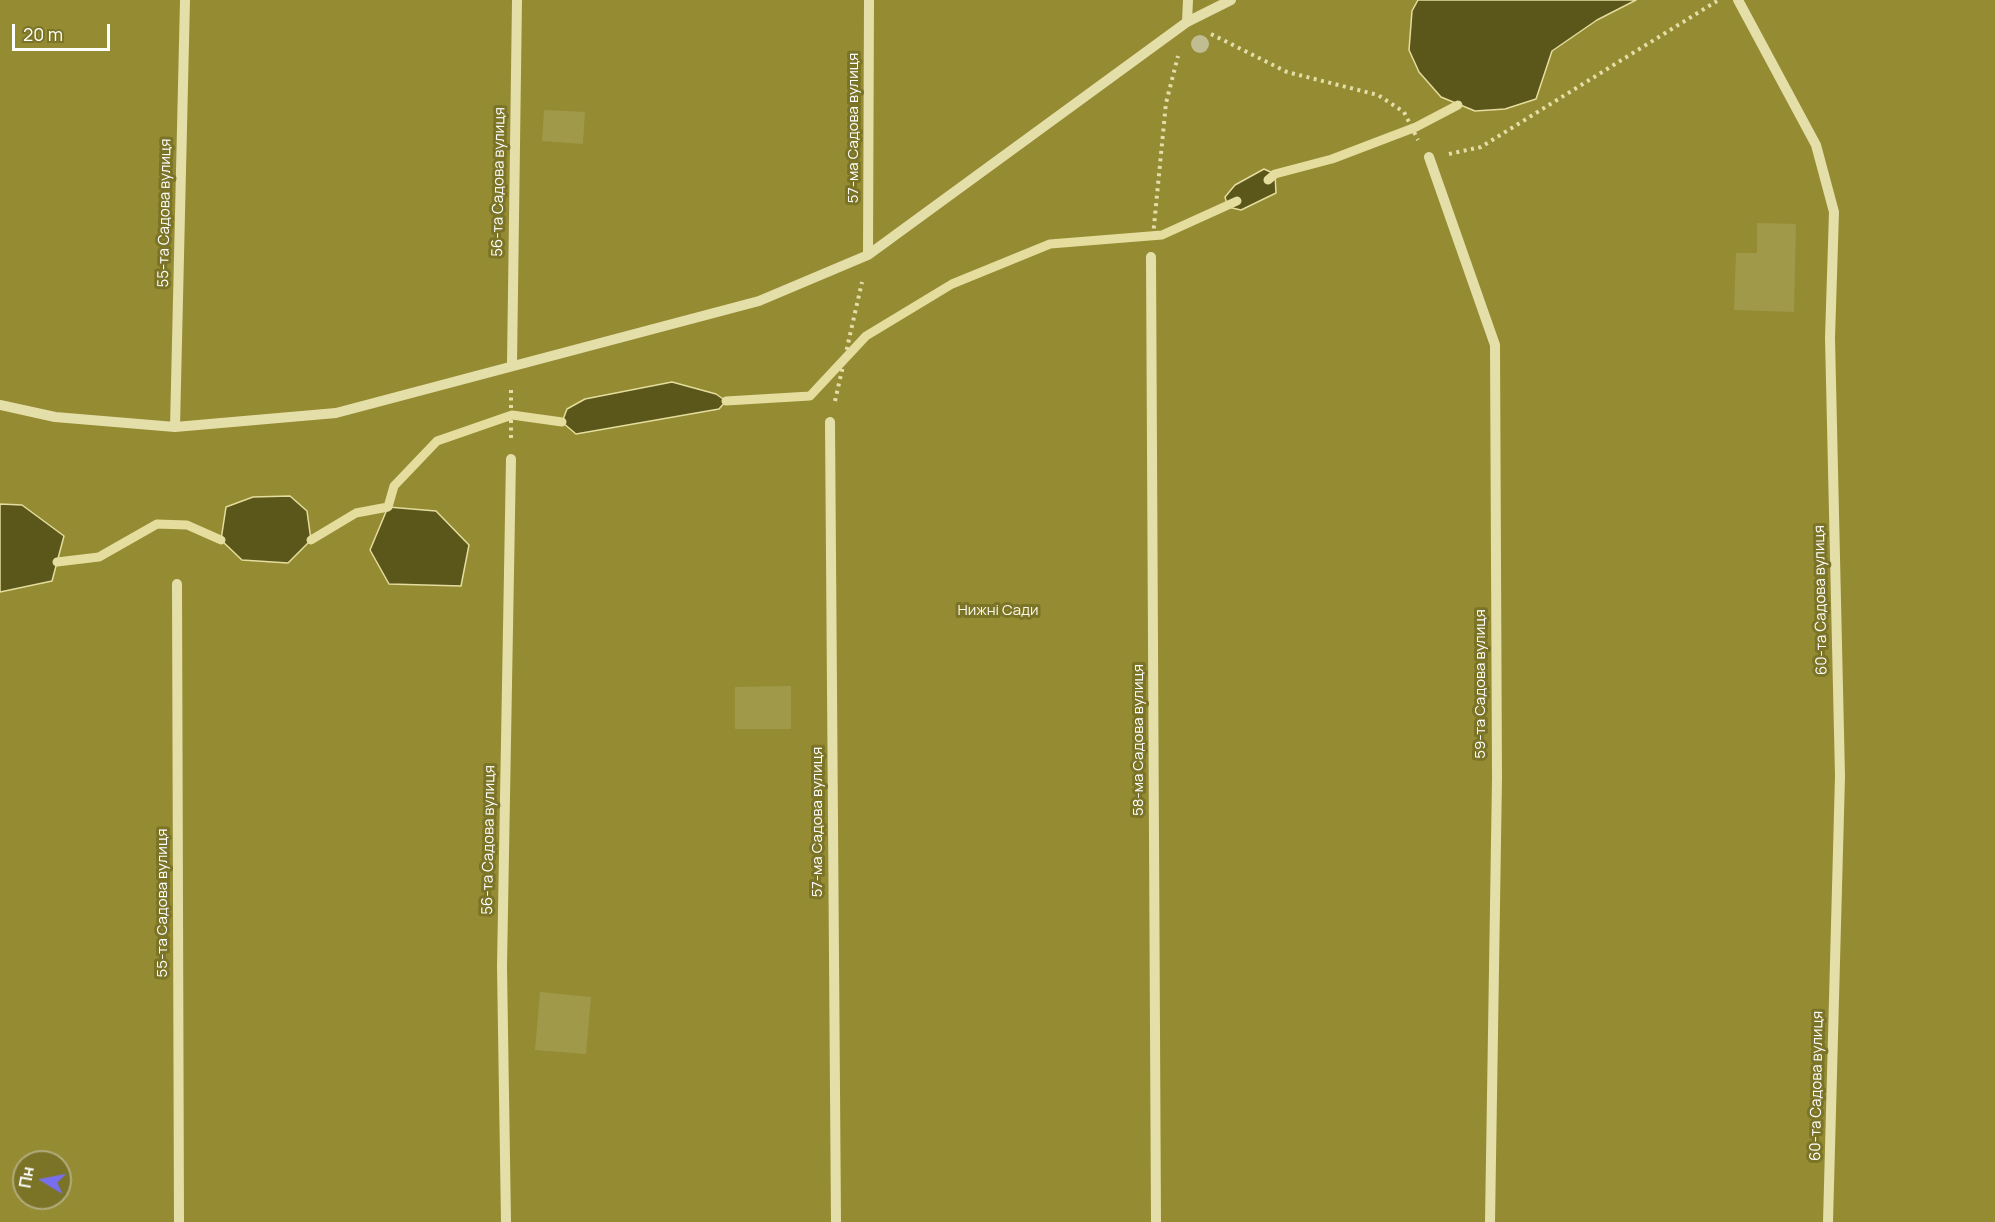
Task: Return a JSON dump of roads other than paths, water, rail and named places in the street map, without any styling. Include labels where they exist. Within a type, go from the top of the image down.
[{"type":"street","name":"55-та Садова вулиця","points":[[175,427],[185,0]]},
{"type":"street","name":"56-та Садова вулиця","points":[[512,364],[516,0]]},
{"type":"street","name":"57-ма Садова вулиця","points":[[868,255],[869,0]]},
{"type":"street","points":[[1187,22],[1188,0]]},
{"type":"street","points":[[0,405],[56,417],[175,427],[336,412],[759,301],[868,255],[1187,22],[1231,0]]},
{"type":"street","name":"60-та Садова вулиця","points":[[1738,0],[1816,145],[1834,212],[1830,338],[1840,776],[1828,1222]]},
{"type":"street","name":"59-та Садова вулиця","points":[[1429,158],[1495,345],[1497,778],[1490,1222]]},
{"type":"street","name":"58-ма Садова вулиця","points":[[1151,257],[1156,1222]]},
{"type":"street","name":"57-ма Садова вулиця","points":[[830,422],[836,1222]]},
{"type":"street","name":"56-та Садова вулиця","points":[[506,1222],[502,966],[511,459]]},
{"type":"street","name":"55-та Садова вулиця","points":[[177,584],[180,1222]]},
{"type":"waterway","points":[[1268,180],[1275,174],[1332,159],[1416,127],[1458,105]]},
{"type":"waterway","points":[[726,401],[810,396],[866,336],[952,284],[1050,244],[1162,235],[1237,201]]},
{"type":"waterway","points":[[311,540],[356,513],[388,507],[394,486],[437,441],[512,415],[562,422]]},
{"type":"waterway","points":[[57,562],[99,557],[157,524],[187,525],[221,540]]},
{"type":"park label","name":"Нижні Сади","points":[[998,611]]}]
